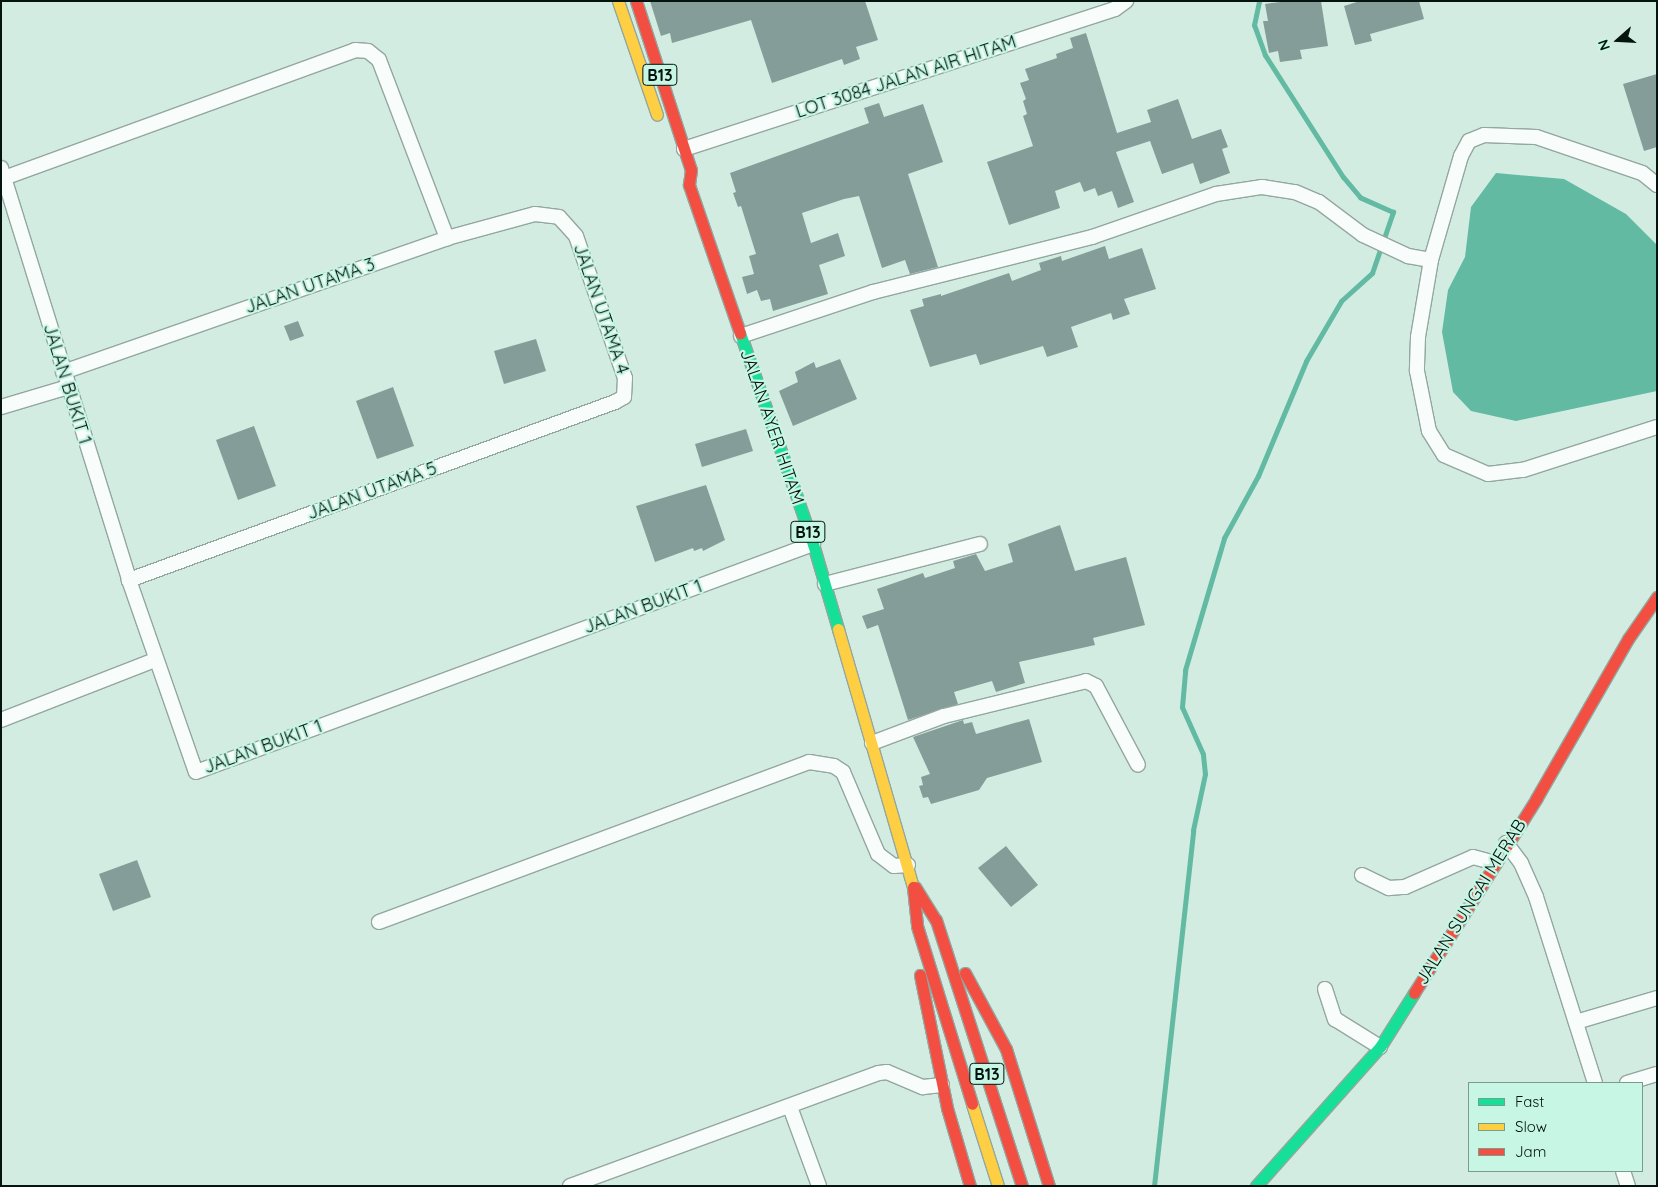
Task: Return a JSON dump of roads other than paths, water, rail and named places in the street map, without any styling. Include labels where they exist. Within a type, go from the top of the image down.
[{"type":"main road","points":[[618,1],[661,128]]},
{"type":"main road","name":"JALAN AYER HITAM","points":[[636,1],[691,170],[689,184],[813,544],[908,865],[913,884],[917,926],[998,1186]]},
{"type":"main road","points":[[677,174],[689,184]]},
{"type":"main road","name":"JALAN SUNGAI MERAB","points":[[1256,1186],[1380,1047],[1495,863],[1628,639],[1657,597]]},
{"type":"main road","name":"JALAN AYER HITAM","points":[[913,884],[936,920],[1022,1186]]},
{"type":"main road","points":[[936,920],[1006,1049],[1049,1186]]},
{"type":"main road","points":[[917,926],[919,967],[942,1085],[970,1186]]},
{"type":"street","name":"LOT 3084 JALAN AIR HITAM","points":[[684,148],[1115,9],[1126,1]]},
{"type":"street","points":[[3,173],[355,50],[368,51],[379,60],[447,238]]},
{"type":"street","points":[[1657,185],[1642,173],[1536,137],[1484,135],[1469,141],[1461,156],[1431,260],[1418,337],[1417,371],[1430,431],[1444,455],[1488,474],[1523,470],[1657,427]]},
{"type":"street","name":"JALAN BUKIT 1","points":[[3,173],[63,372],[129,580],[155,660],[196,772],[813,544]]},
{"type":"street","points":[[741,336],[854,298],[1092,238],[1216,194],[1262,187],[1295,192],[1319,202],[1363,235],[1408,256],[1431,260]]},
{"type":"street","name":"JALAN UTAMA 3","points":[[63,372],[447,238],[535,214],[559,218]]},
{"type":"street","name":"JALAN UTAMA 4","points":[[559,218],[576,236],[625,378],[624,397],[615,402]]},
{"type":"street","points":[[1,408],[68,387]]},
{"type":"street","name":"JALAN UTAMA 5","points":[[129,580],[615,402]]},
{"type":"street","points":[[825,584],[980,544]]},
{"type":"street","points":[[1,720],[155,660]]},
{"type":"street","points":[[872,743],[944,716],[1086,681],[1096,686],[1138,766]]},
{"type":"street","points":[[379,922],[809,762],[834,766],[843,772],[878,854],[894,866],[908,865]]},
{"type":"street","points":[[1506,844],[1521,863],[1536,897],[1595,1082]]},
{"type":"street","points":[[1362,875],[1389,888],[1405,887],[1473,857],[1495,863]]},
{"type":"street","points":[[1325,990],[1335,1019],[1380,1047]]},
{"type":"street","points":[[1576,1022],[1657,998]]},
{"type":"street","points":[[570,1186],[887,1072],[922,1087],[942,1085]]},
{"type":"street","points":[[1630,1082],[1657,1074]]},
{"type":"street","points":[[790,1107],[819,1186]]},
{"type":"street","points":[[1623,1172],[1628,1186]]},
{"type":"waterway","points":[[1154,1186],[1193,830],[1205,774],[1203,754],[1182,707],[1185,670],[1224,538],[1258,476],[1306,361],[1341,301],[1372,273],[1393,212],[1360,197],[1343,177],[1265,55],[1254,25],[1259,1]]}]
